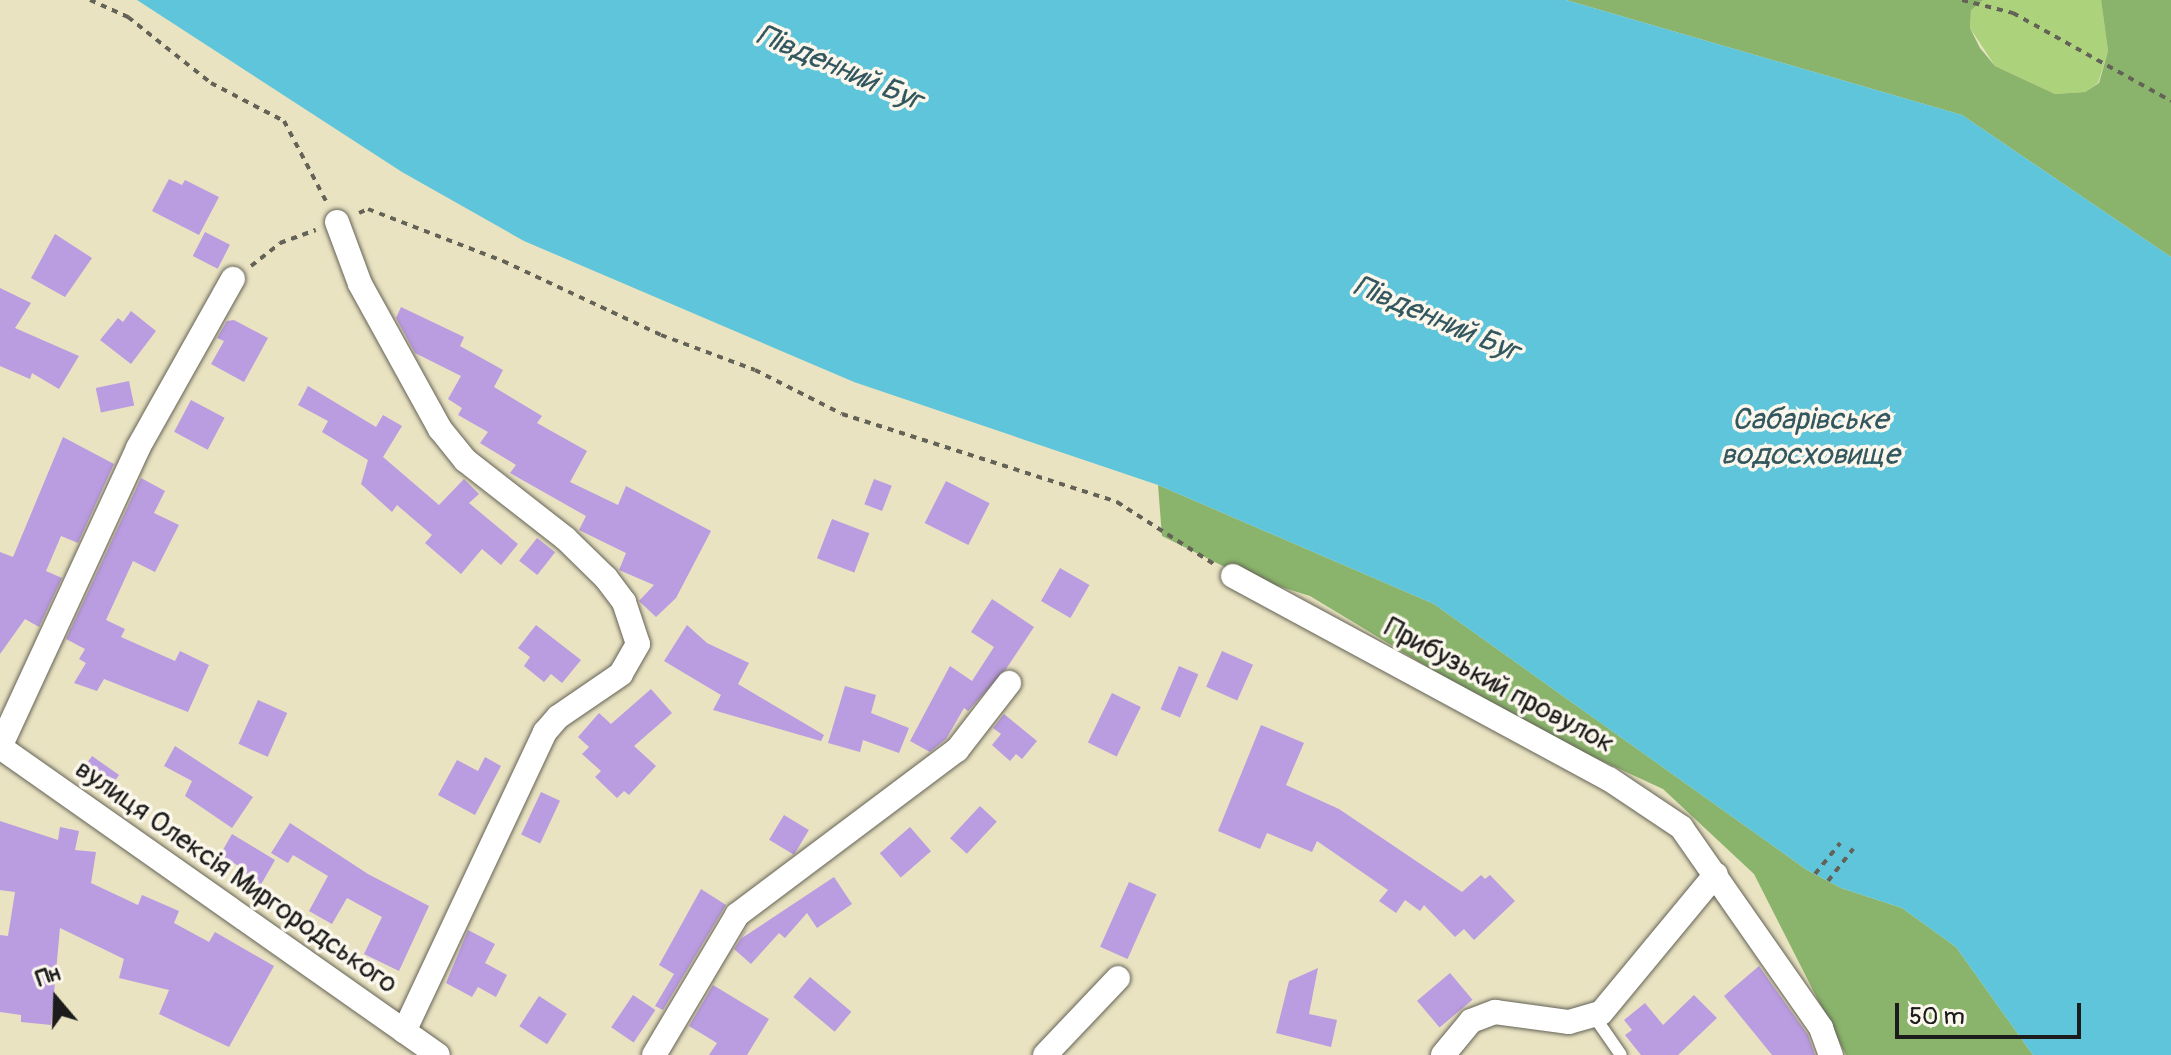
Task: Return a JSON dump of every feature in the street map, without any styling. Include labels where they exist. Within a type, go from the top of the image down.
[{"type":"street","points":[[337,222],[360,284],[440,429],[465,460],[566,539],[606,578],[624,602],[638,644],[621,674],[558,717],[545,732],[404,1031]]},
{"type":"street","points":[[0,748],[138,448],[233,279]]},
{"type":"street","name":"Прибузький провулок","points":[[1233,576],[1609,779],[1681,827],[1821,1028],[1831,1055]]},
{"type":"street","points":[[654,1055],[737,915],[957,750],[1009,683]]},
{"type":"street","name":"вулиця Олексія Миргородського","points":[[0,748],[438,1055]]},
{"type":"street","points":[[1443,1055],[1471,1021],[1495,1012],[1569,1022],[1594,1016],[1716,874]]},
{"type":"street","points":[[1045,1055],[1118,978]]},
{"type":"lane","points":[[1594,1016],[1621,1055]]},
{"type":"path","points":[[90,0],[128,17],[211,83],[284,121],[337,222]]},
{"type":"path","points":[[1962,0],[2013,13],[2171,101]]},
{"type":"path","points":[[233,279],[280,243],[368,209],[586,296],[661,335],[755,370],[842,414],[1117,502],[1233,576]]},
{"type":"path","points":[[1815,874],[1840,843]]},
{"type":"path","points":[[1828,881],[1853,849]]},
{"type":"green space","points":[[1566,0],[1983,0],[1971,10],[1970,28],[1980,48],[1995,66],[2055,94],[2085,92],[2099,83],[2108,51],[2101,0],[2171,0],[2171,257],[1962,115]]},
{"type":"green space","points":[[1983,0],[2101,0],[2108,51],[2098,83],[2085,92],[2055,94],[1995,66],[1970,28],[1971,9]]},
{"type":"green space","points":[[1158,485],[1434,604],[1807,870],[1841,888],[1902,908],[1956,947],[2033,1055],[1846,1055],[1754,874],[1663,789],[1524,725],[1310,596],[1237,573],[1162,536]]},
{"type":"water","name":"Сабарівське водосховище","points":[[137,0],[1566,0],[1962,115],[2171,257],[2171,1055],[2033,1055],[1956,947],[1902,908],[1841,888],[1807,870],[1434,604],[1158,485],[854,382],[524,241],[402,172]]},
{"type":"building","points":[[169,179],[182,185],[185,180],[219,197],[199,235],[152,211]]},
{"type":"building","points":[[205,232],[230,245],[218,269],[193,256]]},
{"type":"building","points":[[55,234],[92,258],[65,297],[31,278]]},
{"type":"building","points":[[0,288],[31,303],[15,328],[79,356],[59,389],[32,373],[30,379],[0,366]]},
{"type":"building","points":[[401,307],[464,337],[460,346],[503,370],[494,387],[542,416],[537,423],[587,451],[570,482],[618,505],[626,486],[711,531],[676,598],[656,617],[639,601],[654,585],[619,570],[626,553],[579,530],[586,516],[510,473],[516,465],[480,443],[488,432],[458,415],[462,408],[448,399],[461,376],[415,353],[396,318]]},
{"type":"building","points":[[131,311],[156,331],[131,364],[100,340],[118,318],[123,322]]},
{"type":"building","points":[[234,320],[268,338],[244,382],[211,364],[224,341],[217,338],[227,321]]},
{"type":"building","points":[[129,381],[134,405],[101,413],[96,388]]},
{"type":"building","points":[[308,386],[376,427],[383,415],[402,426],[383,457],[439,505],[464,479],[479,494],[469,503],[518,544],[501,565],[482,549],[461,574],[425,543],[432,535],[397,505],[392,512],[361,484],[368,460],[322,432],[328,421],[298,405]]},
{"type":"building","points":[[191,400],[225,418],[208,450],[174,432]]},
{"type":"building","points":[[63,437],[114,464],[78,543],[61,536],[46,571],[62,578],[39,627],[25,619],[0,654],[0,552],[13,557]]},
{"type":"building","points":[[141,478],[165,491],[154,513],[179,525],[155,572],[133,561],[106,620],[125,629],[121,637],[175,661],[180,651],[209,665],[188,712],[104,679],[97,691],[74,683],[86,663],[79,659],[85,649],[66,639]]},
{"type":"building","points":[[874,479],[892,486],[882,511],[864,504]]},
{"type":"building","points":[[946,481],[990,503],[968,545],[925,523]]},
{"type":"building","points":[[832,519],[869,533],[854,573],[817,558]]},
{"type":"building","points":[[537,538],[555,552],[537,575],[519,561]]},
{"type":"building","points":[[1060,568],[1089,585],[1070,618],[1041,601]]},
{"type":"building","points":[[992,599],[1034,627],[1006,669],[968,711],[964,708],[946,739],[930,752],[910,741],[950,666],[972,681],[994,647],[971,632]]},
{"type":"building","points":[[536,625],[581,660],[562,683],[551,674],[544,682],[524,666],[530,657],[518,648]]},
{"type":"building","points":[[687,625],[707,643],[749,663],[738,684],[824,735],[821,741],[713,710],[721,695],[664,661]]},
{"type":"building","points":[[1222,651],[1253,665],[1237,700],[1206,687]]},
{"type":"building","points":[[1179,666],[1198,674],[1180,717],[1161,709]]},
{"type":"building","points":[[845,686],[876,695],[871,713],[909,728],[899,753],[863,740],[860,752],[828,743]]},
{"type":"building","points":[[651,689],[672,713],[634,746],[656,766],[629,795],[624,791],[617,798],[595,777],[601,771],[582,754],[589,747],[578,737],[599,713],[611,724]]},
{"type":"building","points":[[1112,693],[1141,707],[1117,756],[1088,742]]},
{"type":"building","points":[[258,700],[287,713],[268,757],[238,744]]},
{"type":"building","points":[[1004,714],[1037,741],[1022,759],[1016,754],[1010,761],[992,745],[1001,734],[993,728]]},
{"type":"building","points":[[1261,725],[1304,743],[1286,785],[1339,809],[1462,892],[1481,875],[1485,879],[1490,875],[1515,901],[1474,940],[1464,929],[1455,937],[1424,905],[1420,911],[1405,900],[1396,913],[1379,901],[1388,890],[1317,841],[1312,852],[1267,833],[1260,849],[1218,831]]},
{"type":"building","points":[[175,746],[253,797],[232,828],[185,796],[192,781],[164,766]]},
{"type":"building","points":[[92,756],[119,775],[105,795],[78,776]]},
{"type":"building","points":[[485,757],[501,766],[475,815],[438,795],[457,760],[478,771]]},
{"type":"building","points":[[541,792],[560,801],[540,843],[521,835]]},
{"type":"building","points":[[980,806],[997,822],[967,854],[950,838]]},
{"type":"building","points":[[784,815],[809,830],[794,855],[769,840]]},
{"type":"building","points":[[0,821],[58,840],[60,827],[79,831],[75,850],[96,852],[91,883],[138,905],[142,895],[179,911],[174,923],[209,942],[215,932],[274,966],[229,1047],[159,1014],[169,990],[119,978],[124,959],[60,928],[51,1025],[21,1022],[21,1015],[0,1012],[0,935],[8,936],[15,892],[0,890]]},
{"type":"building","points":[[290,823],[368,874],[429,906],[399,971],[364,954],[382,917],[347,898],[332,924],[309,911],[328,876],[293,855],[288,863],[271,853]]},
{"type":"building","points":[[910,827],[931,851],[901,877],[880,853]]},
{"type":"building","points":[[232,834],[275,860],[259,888],[242,878],[247,871],[220,855]]},
{"type":"building","points":[[834,877],[852,904],[817,928],[807,913],[785,938],[779,933],[751,964],[734,949],[751,923],[742,938]]},
{"type":"building","points":[[1129,882],[1156,894],[1128,959],[1100,947]]},
{"type":"building","points":[[701,889],[726,905],[663,1010],[655,1006],[674,974],[659,965]]},
{"type":"building","points":[[468,930],[495,944],[485,963],[507,975],[496,997],[478,987],[472,997],[446,983]]},
{"type":"building","points":[[1759,966],[1808,1035],[1815,1055],[1772,1055],[1724,996]]},
{"type":"building","points":[[1318,968],[1309,1014],[1337,1020],[1331,1047],[1276,1033],[1289,981]]},
{"type":"building","points":[[1450,973],[1472,1000],[1440,1027],[1417,1001]]},
{"type":"building","points":[[810,977],[851,1012],[835,1032],[793,997]]},
{"type":"building","points":[[713,985],[769,1019],[747,1055],[709,1055],[717,1043],[689,1026]]},
{"type":"building","points":[[633,995],[655,1010],[634,1042],[611,1027]]},
{"type":"building","points":[[1694,995],[1717,1018],[1678,1055],[1641,1055],[1625,1035],[1632,1030],[1624,1020],[1645,1003],[1663,1025]]},
{"type":"building","points":[[539,996],[567,1014],[547,1044],[519,1026]]},
{"type":"water label","name":"Південний Буг","points":[[839,68]]},
{"type":"water label","name":"Південний Буг","points":[[1436,319]]}]
